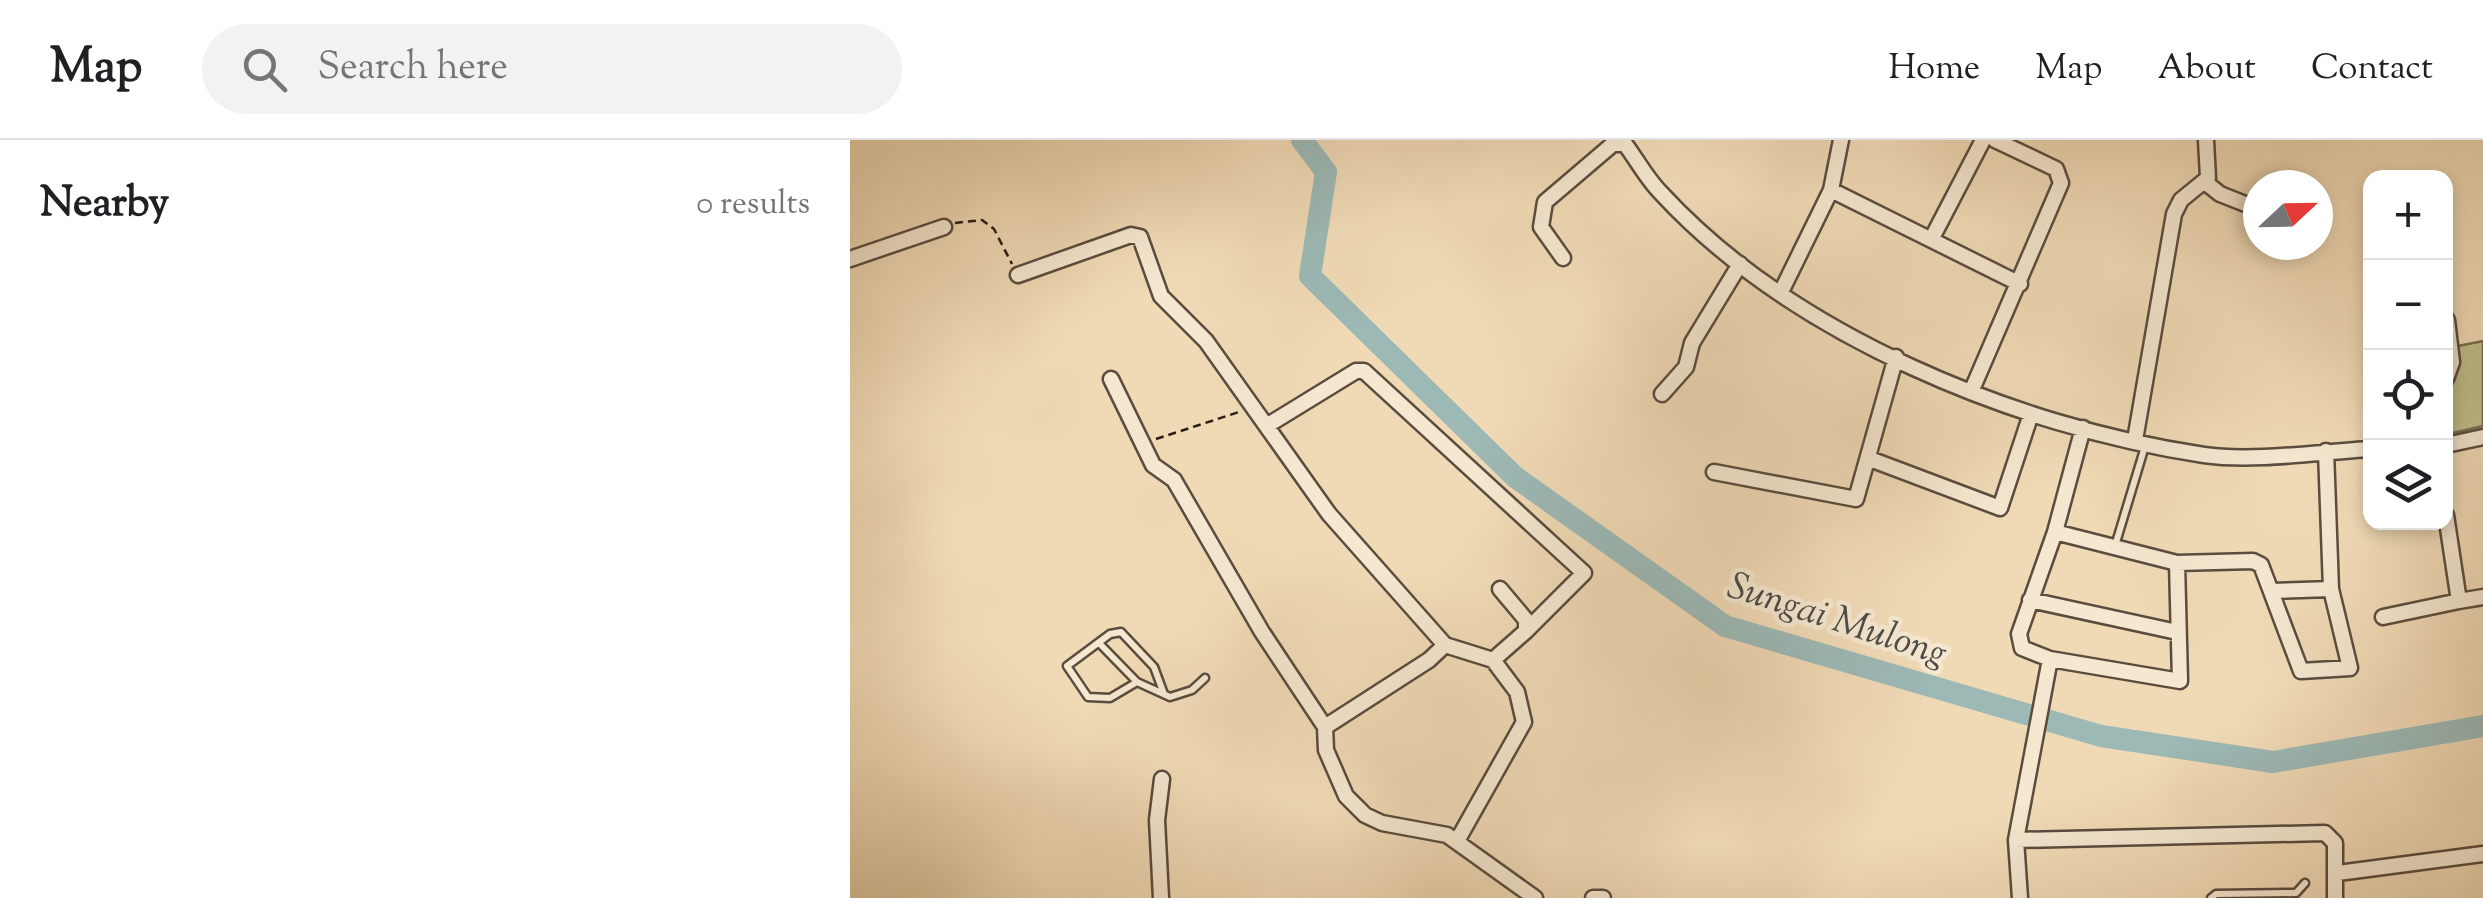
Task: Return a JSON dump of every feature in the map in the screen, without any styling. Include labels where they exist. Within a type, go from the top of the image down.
[{"type":"street","points":[[1781,292],[1832,190],[1841,140]]},
{"type":"street","points":[[1932,238],[1983,140]]},
{"type":"street","points":[[1971,392],[2061,183],[2056,169],[1994,140]]},
{"type":"street","points":[[2140,441],[2174,214],[2181,200],[2205,182],[2209,174],[2206,140]]},
{"type":"street","points":[[1563,258],[1540,227],[1545,202],[1618,143],[1625,144],[1660,192],[1740,264],[1896,358],[1971,392],[2083,428],[2208,456],[2363,449]]},
{"type":"street","points":[[2205,182],[2220,194],[2243,203]]},
{"type":"street","points":[[1832,190],[2020,284]]},
{"type":"street","points":[[850,258],[944,227]]},
{"type":"street","points":[[1018,276],[1130,235],[1140,237],[1161,296],[1206,341],[1329,514],[1444,645],[1493,660],[1517,692],[1524,722],[1457,841]]},
{"type":"street","points":[[1662,394],[1686,368],[1692,343],[1740,264]]},
{"type":"street","points":[[1714,472],[1856,499],[1896,358]]},
{"type":"street","points":[[1268,425],[1356,372],[1364,371],[1584,573],[1493,660]]},
{"type":"street","points":[[1111,379],[1153,465],[1174,480],[1262,632],[1325,726],[1326,750],[1338,785],[1365,815],[1382,823],[1429,828],[1457,841],[1536,898]]},
{"type":"street","points":[[1870,459],[2000,508],[2032,414]]},
{"type":"street","points":[[2083,428],[2055,532],[2018,640],[2027,653],[2049,665],[2180,681],[2177,563]]},
{"type":"street","points":[[2453,443],[2483,437]]},
{"type":"street","points":[[2055,532],[2177,563],[2253,561],[2262,565],[2300,671],[2312,673],[2351,666],[2330,589],[2326,451]]},
{"type":"street","points":[[2448,530],[2459,601]]},
{"type":"street","points":[[1500,589],[1526,620],[1526,631]]},
{"type":"street","points":[[2271,591],[2330,589]]},
{"type":"street","points":[[2383,617],[2483,597]]},
{"type":"street","points":[[2030,600],[2177,632]]},
{"type":"street","points":[[1325,726],[1430,660],[1444,645]]},
{"type":"street","points":[[2020,898],[2016,840],[2049,665]]},
{"type":"street","points":[[1161,898],[1158,820],[1162,780]]},
{"type":"street","points":[[2016,840],[2325,833],[2334,843],[2338,873],[2335,898]]},
{"type":"street","points":[[2338,873],[2483,854]]},
{"type":"street","points":[[1593,898],[1603,898]]},
{"type":"lane","points":[[2115,547],[2140,441]]},
{"type":"lane","points":[[1137,682],[1110,698],[1088,697],[1067,666],[1121,632],[1154,667],[1164,694]]},
{"type":"lane","points":[[1099,643],[1137,682],[1164,694],[1178,698],[1205,678]]},
{"type":"lane","points":[[2211,898],[2216,894],[2296,892],[2305,883]]},
{"type":"path","points":[[944,227],[982,220],[994,229],[1018,276]]},
{"type":"path","points":[[1145,444],[1254,404]]},
{"type":"shaded area","points":[[2483,341],[2483,426],[2453,433],[2456,373],[2453,347]]},
{"type":"waterway","name":"Sungai Mulong","points":[[1302,140],[1326,172],[1310,276],[1515,477],[1725,626],[2101,736],[2273,762],[2483,726]]}]
